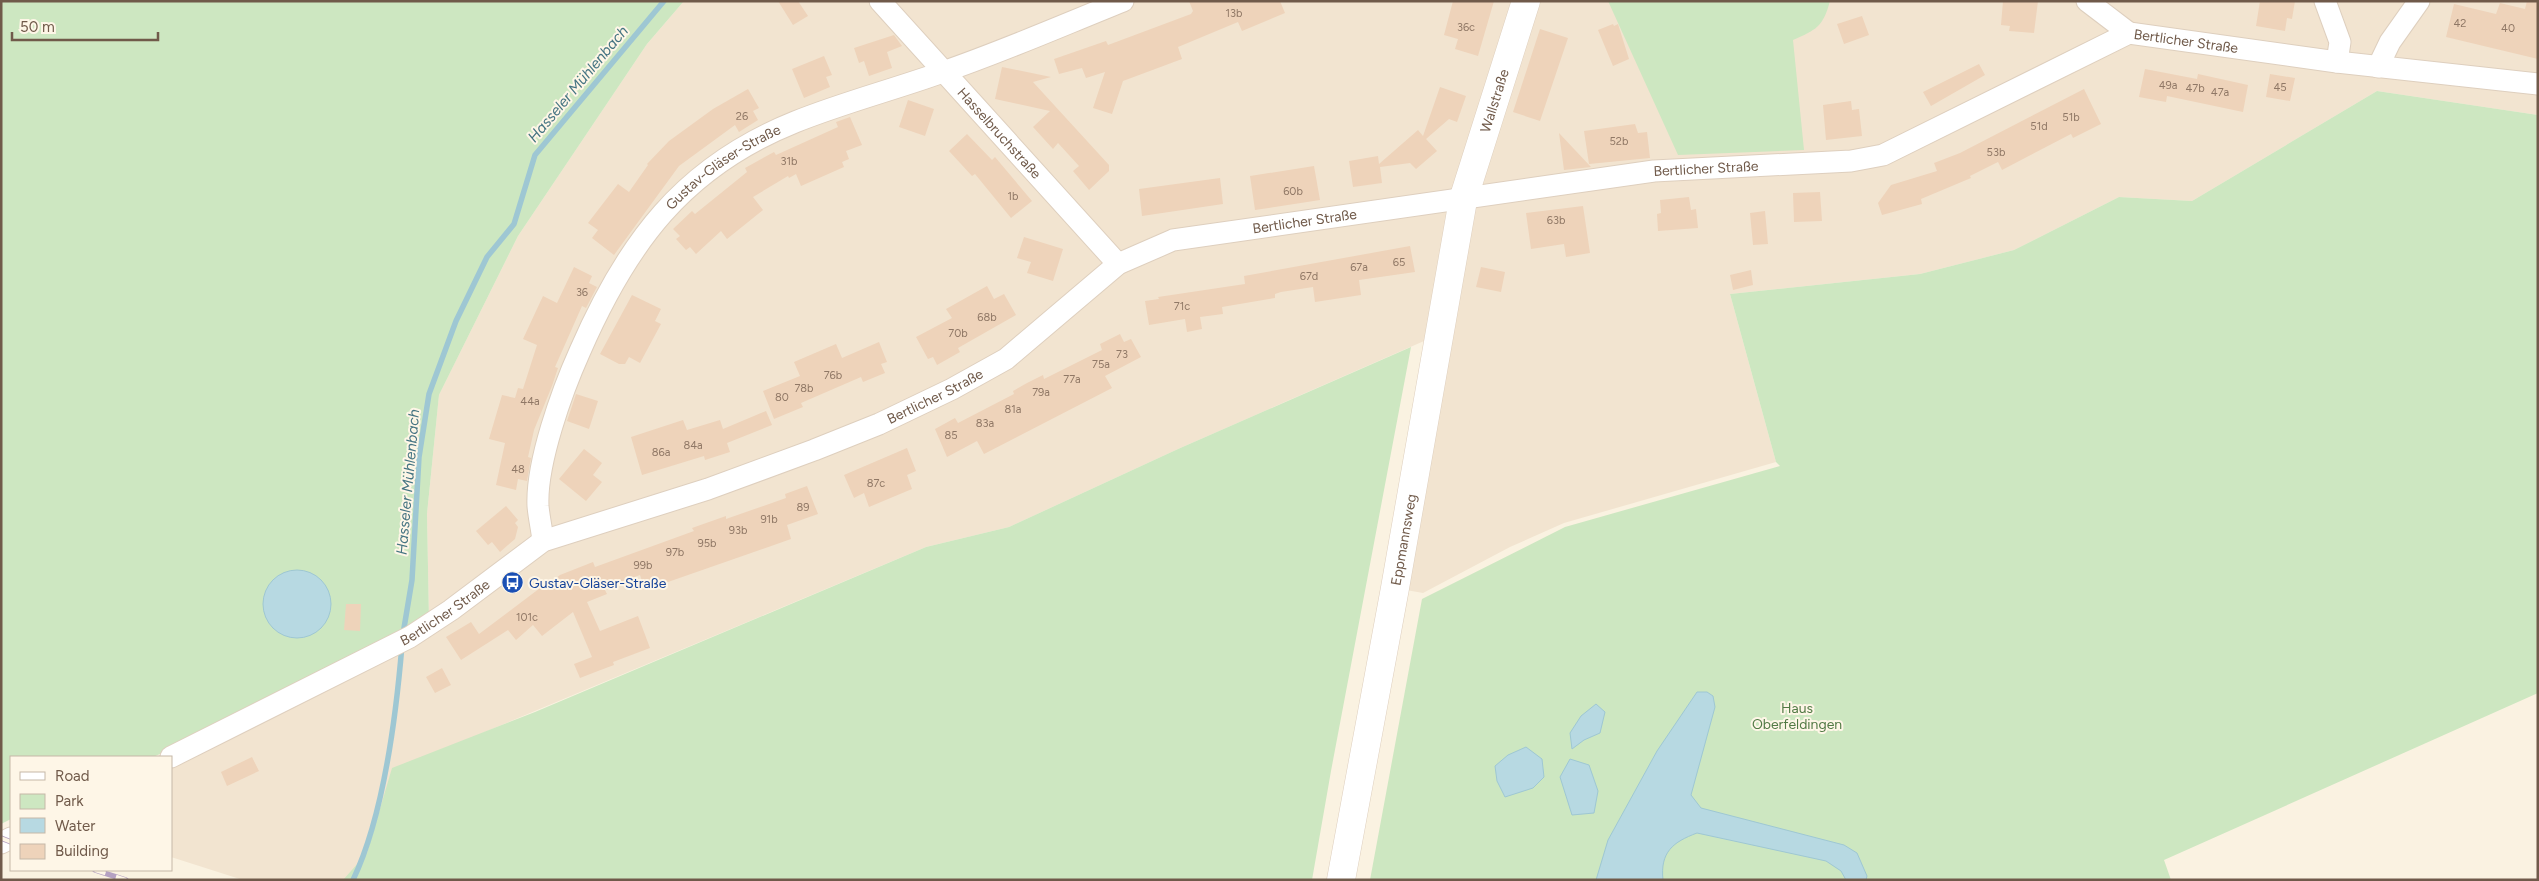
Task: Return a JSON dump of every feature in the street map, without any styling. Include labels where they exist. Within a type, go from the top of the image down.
[{"type":"street","name":"Hasselbruchstraße","points":[[880,1],[1118,264]]},
{"type":"street","name":"Gustav-Gläser-Straße","points":[[544,541],[538,506],[541,475],[553,423],[570,372],[614,282],[666,207],[696,179],[739,149],[795,122],[944,72],[1124,1]]},
{"type":"street","name":"Wallstraße","points":[[1463,200],[1526,1]]},
{"type":"street","points":[[2087,1],[2129,33]]},
{"type":"street","points":[[2325,1],[2340,42],[2338,62]]},
{"type":"street","points":[[2378,67],[2390,42],[2419,1]]},
{"type":"street","name":"Bertlicher Straße","points":[[172,756],[410,637],[451,610],[544,541],[708,489],[814,450],[879,424],[952,389],[1006,358],[1118,264],[1173,240],[1463,200],[1654,171],[1832,162],[1883,155],[2129,33],[2378,67],[2538,84]]},
{"type":"street","name":"Eppmannsweg","points":[[1341,880],[1395,588],[1463,200]]},
{"type":"shaded area","points":[[684,1],[2538,1],[2538,115],[2377,91],[2192,201],[2119,197],[2014,250],[1920,274],[1730,294],[1776,462],[1564,523],[1510,547],[1423,593],[1395,588],[1440,334],[1178,449],[1009,527],[926,547],[399,768],[358,880],[243,880],[172,857],[172,760],[429,621],[427,514],[439,395],[518,236],[647,44]]},
{"type":"green space","points":[[1,1],[684,1],[647,44],[518,236],[439,395],[427,514],[429,621],[202,736],[155,756],[10,756],[10,820],[1,824]]},
{"type":"green space","points":[[1608,1],[1830,1],[1818,27],[1793,40],[1804,150],[1678,155]]},
{"type":"green space","name":"Haus Oberfeldingen","points":[[2377,91],[2538,115],[2538,693],[2164,860],[2171,880],[1370,880],[1422,599],[1565,527],[1780,466],[1776,462],[1730,294],[1920,274],[2014,250],[2119,197],[2192,201]]},
{"type":"green space","points":[[1411,347],[1312,880],[343,880],[367,853],[392,768],[535,712],[926,547],[1009,527],[1178,449]]},
{"type":"water","points":[[290,570],[304,570],[316,575],[326,585],[331,597],[331,611],[326,623],[316,633],[304,638],[290,638],[278,633],[268,623],[263,611],[263,597],[268,585],[278,575]]},
{"type":"water","points":[[1697,692],[1707,692],[1713,696],[1715,707],[1691,795],[1701,808],[1844,845],[1857,853],[1867,876],[1866,880],[1846,880],[1841,871],[1826,861],[1697,833],[1681,840],[1670,849],[1664,862],[1663,880],[1596,880],[1608,840],[1657,751]]},
{"type":"water","points":[[1596,704],[1605,712],[1600,733],[1584,740],[1572,749],[1570,733],[1581,716]]},
{"type":"water","points":[[1526,747],[1542,759],[1544,777],[1533,788],[1505,797],[1497,781],[1495,766],[1508,755]]},
{"type":"water","points":[[1570,759],[1589,765],[1598,791],[1594,813],[1572,815],[1560,777]]},
{"type":"building","points":[[778,1],[798,1],[808,16],[793,25]]},
{"type":"building","points":[[1189,1],[1280,1],[1285,13],[1242,31],[1238,22],[1178,47],[1182,59],[1123,81],[1112,114],[1093,108],[1105,72],[1086,78],[1082,68],[1059,74],[1054,59],[1106,41],[1108,45],[1191,14],[1193,11]]},
{"type":"building","points":[[1453,1],[1494,1],[1478,56],[1455,49],[1458,39],[1444,35]]},
{"type":"building","points":[[2003,1],[2038,1],[2034,33],[2009,31],[2010,26],[2001,25]]},
{"type":"building","points":[[2260,1],[2295,1],[2292,19],[2287,18],[2285,31],[2256,26]]},
{"type":"building","points":[[2527,1],[2538,1],[2538,59],[2446,37],[2454,4],[2496,14],[2500,3],[2525,9]]},
{"type":"building","points":[[1862,16],[1869,35],[1844,44],[1837,24]]},
{"type":"building","points":[[1613,24],[1614,26],[1618,24],[1629,59],[1613,66],[1598,30]]},
{"type":"building","points":[[1540,29],[1568,38],[1540,121],[1513,112]]},
{"type":"building","points":[[894,35],[902,46],[887,52],[892,68],[869,76],[864,61],[859,63],[854,48]]},
{"type":"building","points":[[824,56],[832,75],[826,77],[830,87],[804,98],[792,69]]},
{"type":"building","points":[[1979,64],[1985,75],[1931,106],[1923,92]]},
{"type":"building","points":[[1002,67],[1051,77],[1033,82],[1109,165],[1109,171],[1089,190],[1073,171],[1079,166],[1058,143],[1053,149],[1033,127],[1050,111],[995,99]]},
{"type":"building","points":[[2145,69],[2197,79],[2198,74],[2248,85],[2243,112],[2167,96],[2166,102],[2139,97]]},
{"type":"building","points":[[2270,74],[2295,78],[2290,101],[2266,97]]},
{"type":"building","points":[[1440,87],[1466,96],[1457,122],[1449,119],[1426,139],[1437,151],[1416,169],[1410,163],[1380,167],[1382,183],[1353,187],[1349,161],[1378,156],[1379,164],[1418,130],[1423,136]]},
{"type":"building","points":[[748,89],[759,108],[753,111],[758,120],[739,132],[735,125],[679,166],[614,255],[592,238],[598,230],[588,223],[618,184],[629,192],[647,164],[669,141],[713,109]]},
{"type":"building","points":[[2084,89],[2101,124],[2073,138],[2071,134],[2002,170],[1998,162],[1970,176],[1971,178],[1921,199],[1922,204],[1882,215],[1878,203],[1891,185],[1937,171],[1934,163],[1960,153]]},
{"type":"building","points":[[908,100],[934,109],[925,136],[899,127]]},
{"type":"building","points":[[1851,101],[1852,110],[1859,109],[1862,136],[1826,140],[1823,105]]},
{"type":"building","points":[[850,117],[862,145],[846,151],[849,159],[842,162],[844,167],[801,186],[796,174],[789,178],[788,176],[753,197],[763,210],[727,239],[721,231],[696,254],[690,247],[686,250],[676,239],[680,236],[673,229],[692,211],[695,214],[747,172],[745,168],[774,152],[776,155],[838,127],[836,122]]},
{"type":"building","points":[[1635,124],[1638,133],[1647,132],[1650,158],[1589,164],[1584,131]]},
{"type":"building","points":[[1559,133],[1591,167],[1564,170]]},
{"type":"building","points":[[967,134],[992,160],[995,157],[1032,201],[1011,218],[975,174],[972,176],[949,151]]},
{"type":"building","points":[[1314,166],[1320,200],[1255,210],[1250,176]]},
{"type":"building","points":[[1220,178],[1223,204],[1142,216],[1139,189]]},
{"type":"building","points":[[1820,192],[1822,221],[1794,222],[1793,193]]},
{"type":"building","points":[[1689,197],[1691,210],[1696,209],[1698,228],[1658,231],[1657,214],[1661,213],[1660,200]]},
{"type":"building","points":[[1583,206],[1590,253],[1566,257],[1564,244],[1531,249],[1526,213]]},
{"type":"building","points":[[1765,211],[1768,244],[1753,245],[1750,213]]},
{"type":"building","points":[[1024,237],[1063,249],[1053,281],[1027,273],[1031,262],[1017,258]]},
{"type":"building","points":[[1410,246],[1415,272],[1359,280],[1361,295],[1315,302],[1313,287],[1281,292],[1275,294],[1275,298],[1222,307],[1223,314],[1200,317],[1202,329],[1187,332],[1185,319],[1149,325],[1145,301],[1159,299],[1158,297],[1245,284],[1244,276]]},
{"type":"building","points":[[574,267],[592,276],[589,283],[597,287],[586,308],[582,306],[555,367],[558,368],[534,430],[528,457],[531,458],[527,481],[518,479],[516,490],[496,485],[505,443],[489,439],[502,395],[515,398],[518,388],[523,389],[537,345],[523,339],[543,296],[557,303]]},
{"type":"building","points":[[1481,267],[1505,272],[1501,292],[1476,287]]},
{"type":"building","points":[[1751,270],[1753,285],[1733,290],[1730,275]]},
{"type":"building","points":[[987,286],[994,299],[1004,294],[1016,315],[958,348],[960,352],[937,365],[933,357],[928,359],[916,337],[952,318],[946,309]]},
{"type":"building","points":[[632,295],[661,309],[655,321],[661,324],[640,363],[629,357],[625,364],[619,364],[600,354]]},
{"type":"building","points":[[1120,334],[1124,342],[1131,339],[1141,357],[1105,376],[1112,388],[984,454],[977,441],[947,457],[935,429],[955,418],[958,423],[1014,394],[1013,391],[1027,383],[1043,375],[1044,379],[1102,350],[1100,344]]},
{"type":"building","points":[[879,342],[887,362],[881,364],[885,373],[863,382],[861,377],[801,403],[803,407],[774,419],[763,391],[800,376],[794,362],[836,344],[842,358]]},
{"type":"building","points":[[576,394],[598,401],[589,429],[567,421]]},
{"type":"building","points":[[766,411],[772,425],[727,443],[730,452],[705,460],[704,456],[642,475],[631,437],[683,420],[687,430],[720,420],[723,429]]},
{"type":"building","points":[[907,448],[916,471],[907,475],[912,489],[869,507],[864,493],[854,498],[844,475]]},
{"type":"building","points":[[584,449],[602,463],[593,475],[602,482],[586,501],[559,479]]},
{"type":"building","points":[[807,486],[818,514],[787,525],[791,539],[645,590],[640,575],[604,588],[607,594],[587,602],[600,631],[638,616],[650,648],[613,662],[614,665],[580,678],[574,664],[592,657],[573,612],[542,636],[533,625],[516,640],[508,630],[461,660],[446,637],[471,622],[479,634],[560,575],[593,562],[595,567],[694,531],[692,528],[726,516],[726,519],[786,498],[785,494]]},
{"type":"building","points":[[506,506],[518,520],[515,523],[518,527],[515,539],[500,552],[492,542],[488,545],[476,531]]},
{"type":"building","points":[[346,604],[361,604],[360,631],[344,630]]},
{"type":"building","points":[[442,668],[451,685],[435,693],[426,677]]},
{"type":"building","points":[[252,757],[259,771],[227,786],[221,772]]},
{"type":"waterway","name":"Hasseler Mühlenbach","points":[[403,634],[412,580],[419,457],[429,394],[456,321],[487,257],[514,224],[535,155],[664,1]]},
{"type":"waterway","name":"Hasseler Mühlenbach","points":[[353,880],[364,854],[381,796],[392,734],[402,645]]},
{"type":"railway","points":[[1,838],[10,842]]},
{"type":"railway","points":[[98,871],[126,880]]},
{"type":"place","name":"Gustav-Gläser-Straße","points":[[513,583]]}]
